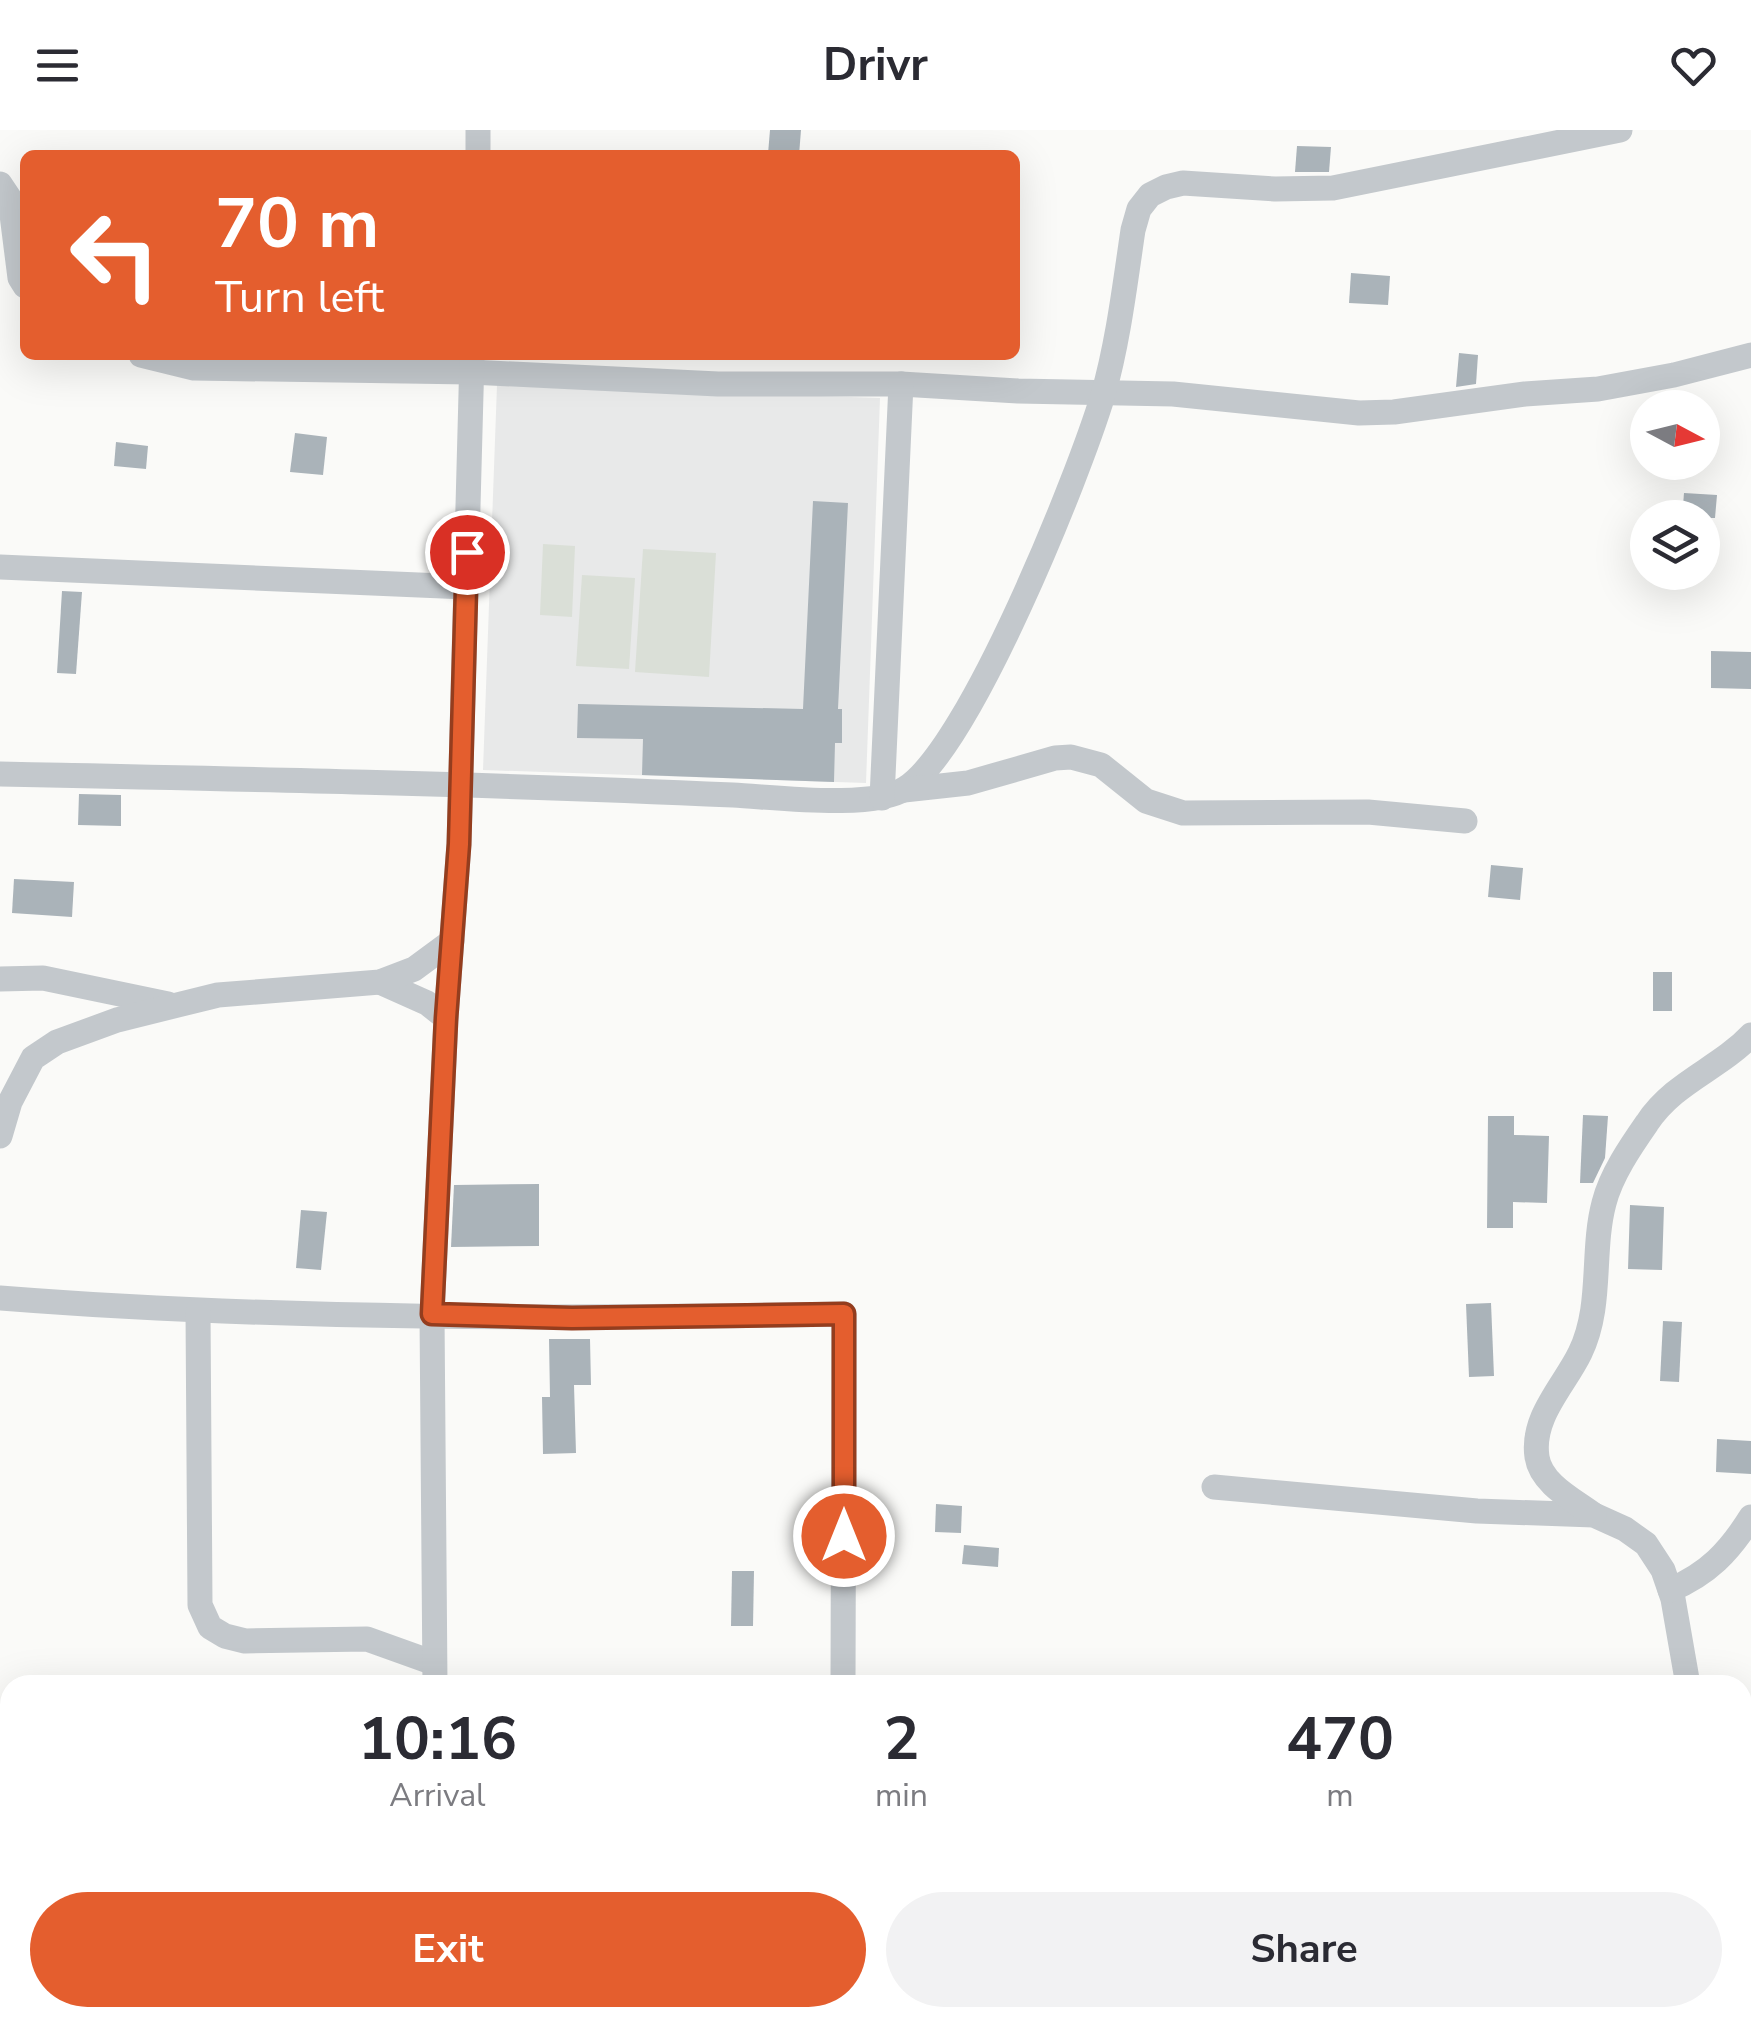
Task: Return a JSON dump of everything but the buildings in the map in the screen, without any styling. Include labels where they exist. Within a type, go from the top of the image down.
[{"type":"street","points":[[893,794],[922,777],[972,700],[1046,544],[1104,393],[1139,209],[1150,195],[1166,186],[1183,184],[1333,188],[1620,130]]},
{"type":"street","points":[[0,184],[10,198],[20,278]]},
{"type":"street","points":[[161,360],[194,368],[472,364],[718,384],[902,384],[1187,395],[1329,412],[1394,412],[1632,384],[1751,354]]},
{"type":"street","points":[[198,1311],[200,1605],[210,1627],[245,1641],[367,1639],[435,1674],[432,1314],[462,782],[472,364]]},
{"type":"street","points":[[893,794],[902,384]]},
{"type":"street","points":[[0,566],[466,587]]},
{"type":"street","points":[[0,774],[462,782],[793,798],[893,794],[968,782],[1071,756],[1101,765],[1146,801],[1184,813],[1368,812],[1465,821]]},
{"type":"street","points":[[0,1136],[10,1102],[33,1058],[80,1032],[173,1004],[267,988],[380,982],[414,969],[452,941]]},
{"type":"street","points":[[0,978],[43,978],[173,1004]]},
{"type":"street","points":[[380,982],[427,1003],[446,1018]]},
{"type":"street","points":[[1686,1675],[1663,1570],[1646,1544],[1625,1528],[1594,1515],[1544,1474],[1537,1461],[1536,1445],[1544,1413],[1589,1331],[1604,1203],[1633,1145],[1661,1104],[1686,1081],[1729,1057],[1751,1036]]},
{"type":"street","points":[[0,1298],[198,1311],[572,1318],[844,1314],[844,1675]]},
{"type":"street","points":[[1214,1487],[1477,1511],[1594,1515]]},
{"type":"street","points":[[1670,1590],[1712,1567],[1751,1517]]},
{"type":"shaded area","points":[[497,385],[880,398],[866,783],[483,770]]},
{"type":"shaded area","points":[[543,544],[575,546],[572,617],[540,615]]},
{"type":"shaded area","points":[[643,549],[716,553],[709,677],[635,672]]},
{"type":"shaded area","points":[[582,575],[635,578],[629,669],[576,666]]},
{"type":"route","points":[[467,552],[459,844],[432,1314],[572,1318],[844,1314],[844,1536]]}]
